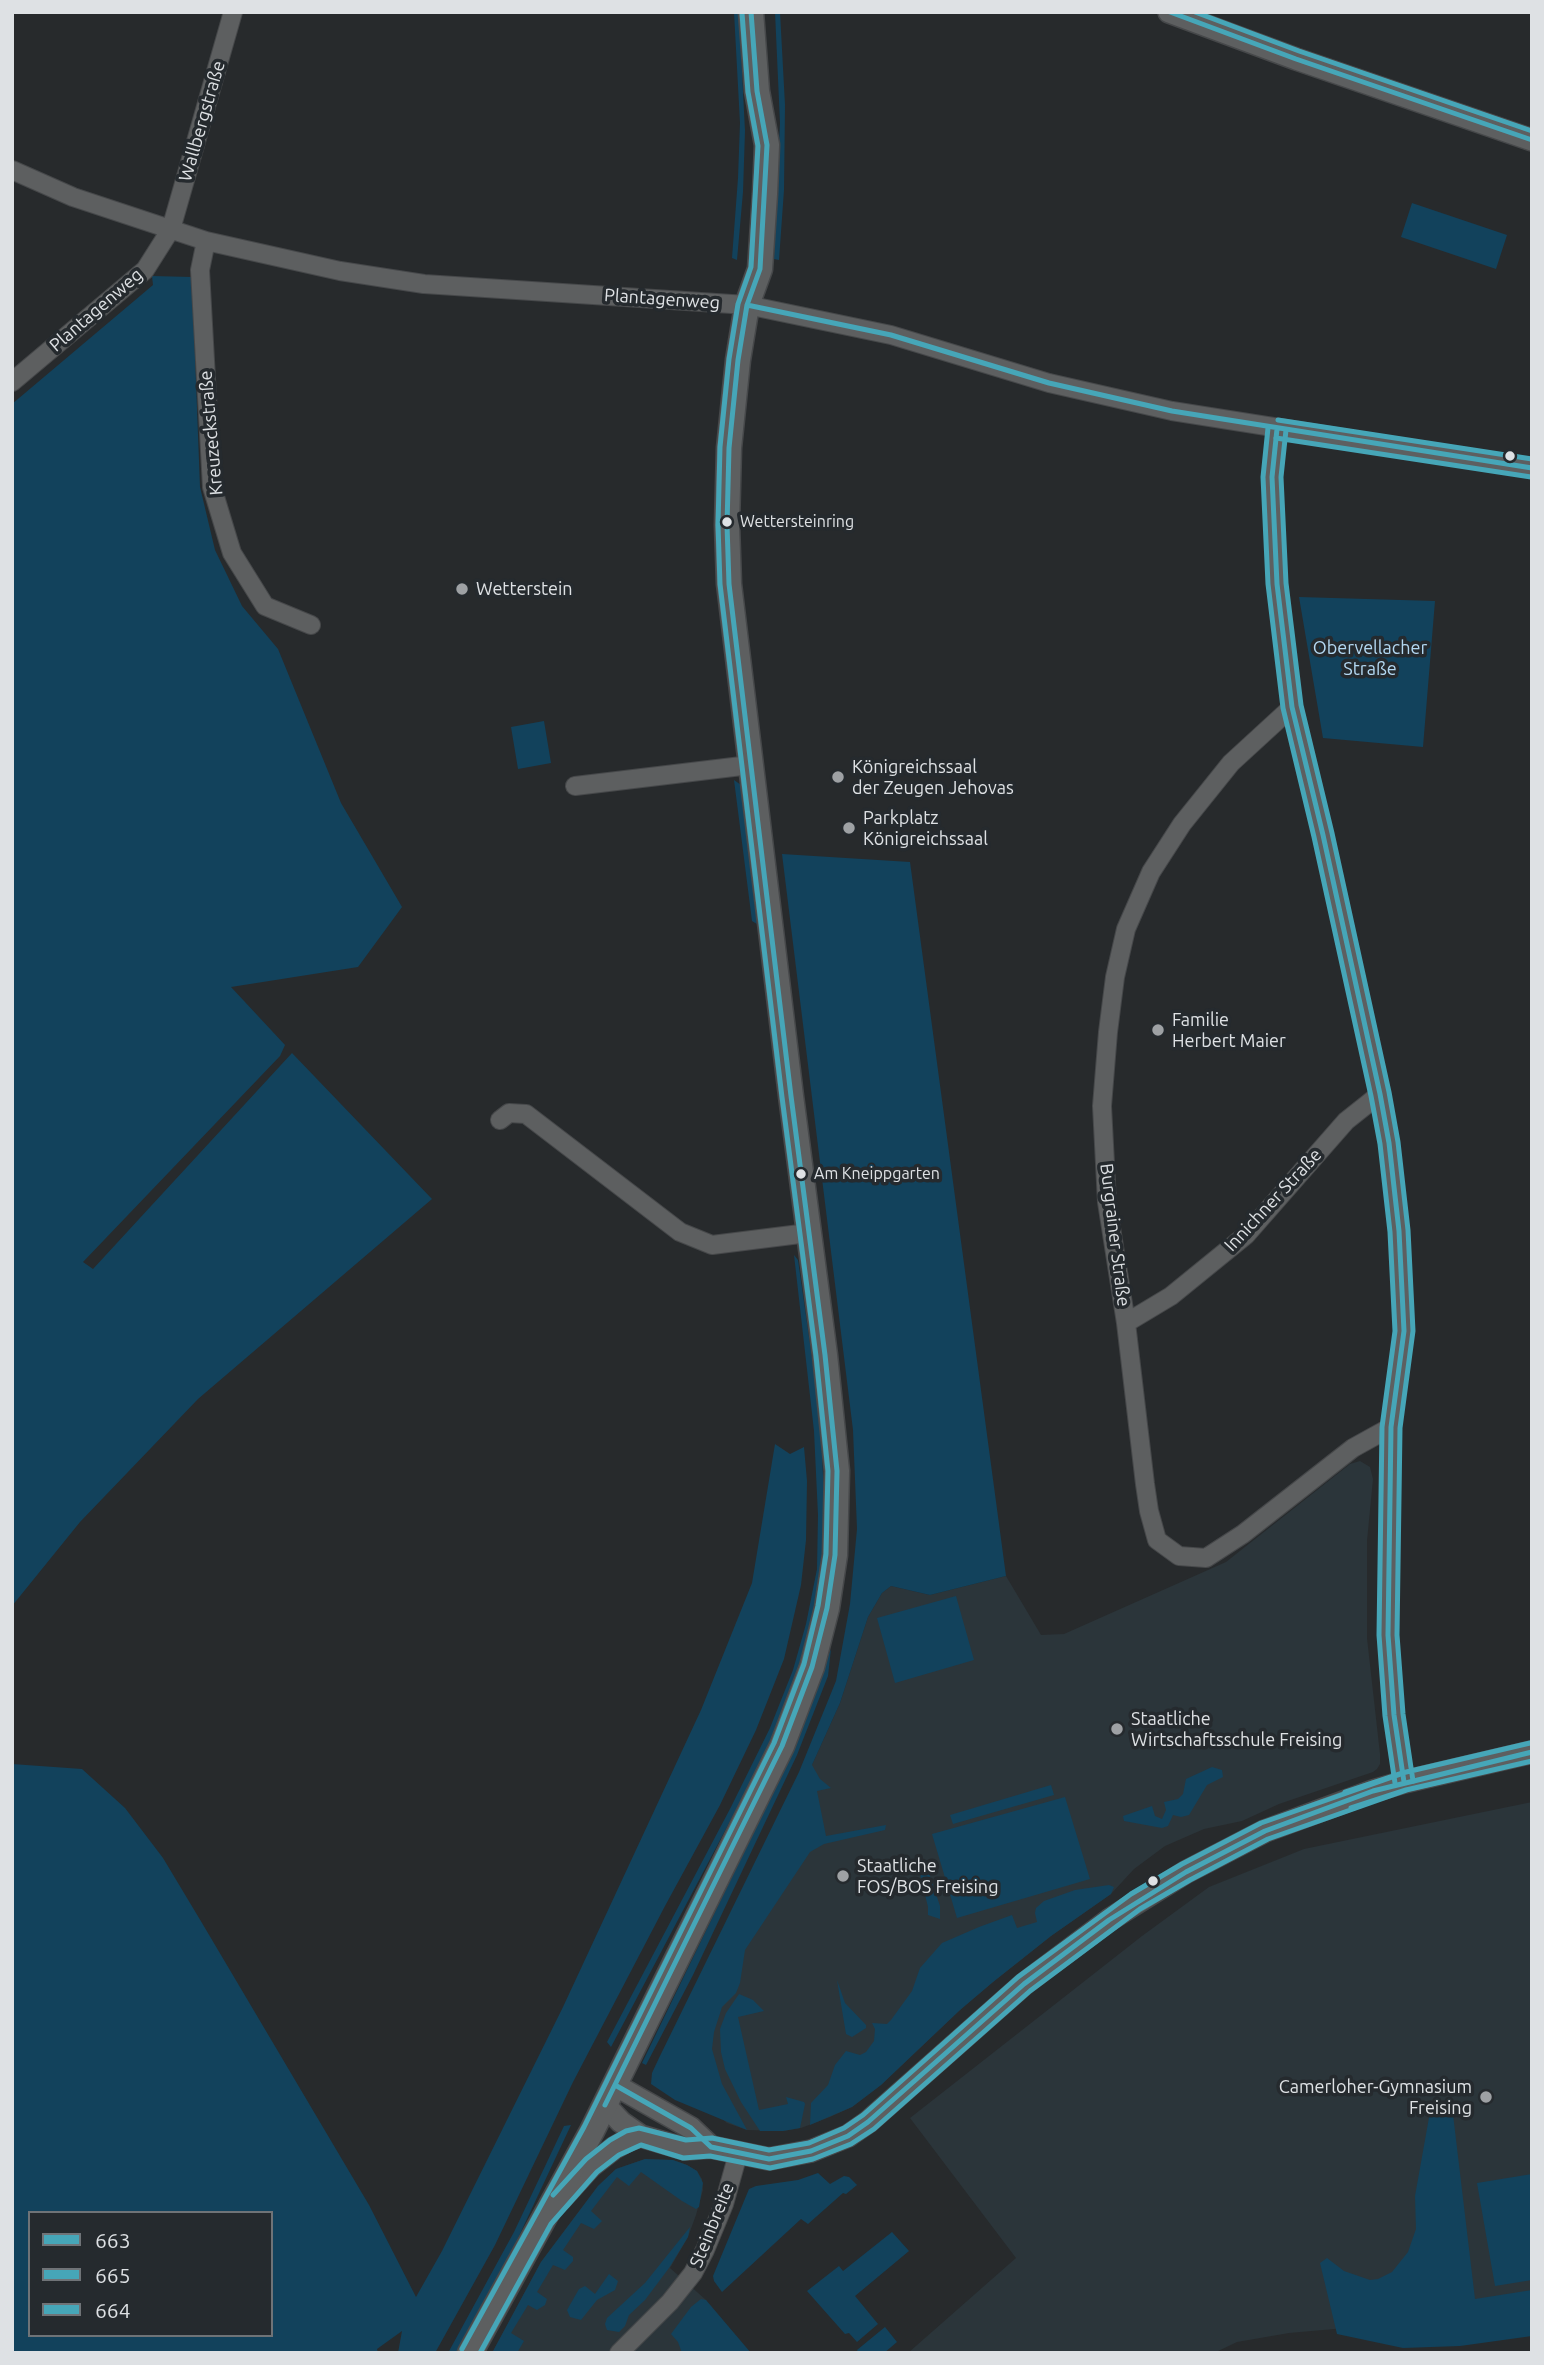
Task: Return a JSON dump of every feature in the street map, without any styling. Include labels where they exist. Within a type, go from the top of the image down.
[{"type":"main road","points":[[470,2353],[610,2095],[782,1746],[812,1667],[827,1608],[835,1555],[837,1471],[825,1355],[750,765],[732,611],[727,526],[729,448],[738,360],[747,305],[761,259],[767,145],[757,91],[751,12]]},
{"type":"street","name":"Wallbergstraße","points":[[171,229],[233,12]]},
{"type":"street","points":[[1169,12],[1296,60],[1532,140]]},
{"type":"street","points":[[12,170],[73,197],[171,229]]},
{"type":"street","name":"Plantagenweg","points":[[12,382],[145,270],[171,229],[206,240],[340,271],[424,284],[747,305],[891,335],[1049,383],[1172,411],[1532,468]]},
{"type":"street","name":"Kreuzeckstraße","points":[[206,240],[200,270],[212,487],[232,553],[265,606],[311,625]]},
{"type":"street","points":[[1277,429],[1272,477],[1277,584],[1292,707],[1380,1094],[1389,1143],[1399,1231],[1404,1331],[1391,1427],[1388,1634],[1394,1715],[1404,1782]]},
{"type":"street","name":"Burgrainer Straße","points":[[1292,707],[1231,763],[1182,824],[1151,872],[1126,929],[1115,977],[1102,1106],[1107,1202],[1126,1323],[1149,1511],[1157,1540],[1179,1556],[1206,1558],[1243,1534],[1353,1448],[1391,1427]]},
{"type":"street","points":[[575,786],[750,765]]},
{"type":"street","name":"Innichner Straße","points":[[1126,1323],[1171,1296],[1246,1235],[1346,1121],[1380,1094]]},
{"type":"street","points":[[500,1120],[509,1113],[526,1114],[680,1232],[712,1245],[808,1233]]},
{"type":"street","points":[[610,2095],[621,2122],[641,2136],[685,2149],[711,2147],[769,2159],[811,2151],[848,2136],[868,2122],[1024,1984],[1109,1920],[1151,1892],[1219,1854],[1265,1831],[1404,1782],[1532,1752]]},
{"type":"street","points":[[610,2095],[691,2128],[711,2147]]},
{"type":"street","points":[[544,2219],[591,2166],[614,2148],[641,2136]]},
{"type":"street","name":"Steinbreite","points":[[619,2353],[670,2302],[693,2273],[724,2204],[738,2154]]},
{"type":"shaded area","name":"Staatliche Wirtschaftsschule Freising","points":[[1360,1461],[1370,1467],[1373,1479],[1367,1541],[1367,1638],[1380,1754],[1377,1769],[1279,1804],[1242,1821],[1204,1829],[1165,1846],[1134,1869],[1111,1894],[1051,1936],[993,1982],[881,2085],[852,2107],[801,2128],[783,2131],[747,2130],[727,2123],[688,2088],[788,1818],[840,1703],[868,1617],[882,1593],[891,1586],[930,1595],[1006,1576],[1041,1635],[1064,1634],[1226,1562],[1350,1464]]},
{"type":"shaded area","points":[[1532,1802],[1532,2317],[1289,2333],[1237,2342],[1214,2353],[908,2353],[1016,2258],[910,2118],[1142,1936],[1209,1887],[1304,1849]]},
{"type":"shaded area","points":[[645,2159],[673,2160],[697,2171],[702,2179],[703,2190],[696,2215],[688,2237],[670,2268],[706,2300],[732,2353],[492,2353],[541,2262],[598,2186],[616,2169]]},
{"type":"green space","points":[[734,12],[739,12],[745,131],[737,260],[732,258],[740,123]]},
{"type":"green space","points":[[775,12],[780,12],[785,105],[784,190],[779,260],[774,259],[780,123]]},
{"type":"green space","points":[[1412,203],[1507,235],[1496,269],[1401,237]]},
{"type":"green space","points":[[152,276],[192,277],[200,487],[215,550],[242,606],[278,649],[341,803],[402,907],[358,967],[231,987],[285,1045],[280,1056],[83,1262],[93,1269],[292,1053],[432,1199],[198,1399],[80,1522],[12,1606],[12,404],[153,285]]},
{"type":"green space","name":"Obervellacher Straße","points":[[1299,597],[1435,601],[1423,747],[1323,738]]},
{"type":"green space","points":[[544,721],[551,763],[518,769],[511,727]]},
{"type":"green space","points":[[734,780],[741,785],[757,924],[752,921]]},
{"type":"green space","points":[[782,854],[910,862],[1006,1576],[930,1595],[891,1586],[882,1593],[868,1617],[840,1703],[812,1765],[820,1779],[831,1788],[817,1791],[826,1836],[886,1825],[885,1830],[824,1844],[810,1852],[745,1950],[740,1983],[736,1993],[722,2007],[712,2049],[722,2084],[747,2130],[675,2100],[651,2084],[652,2073],[659,2058],[799,1772],[836,1681],[850,1604],[857,1529],[853,1430]]},
{"type":"green space","points":[[794,1255],[798,1260],[820,1414],[825,1516],[820,1582],[807,1646],[779,1724],[758,1768],[611,2047],[607,2042],[770,1728],[793,1670],[806,1624],[817,1569],[818,1515],[814,1431]]},
{"type":"green space","points":[[775,1444],[790,1454],[804,1447],[807,1481],[806,1540],[801,1585],[784,1659],[756,1730],[720,1805],[573,2082],[495,2245],[435,2353],[398,2353],[402,2331],[377,2349],[378,2353],[12,2353],[12,1764],[82,1769],[125,1808],[163,1858],[369,2205],[416,2297],[442,2251],[563,2007],[701,1710],[752,1583]]},
{"type":"green space","points":[[956,1596],[974,1660],[895,1683],[877,1618]]},
{"type":"green space","points":[[831,1649],[828,1676],[797,1755],[693,1975],[646,2065],[642,2063],[759,1821]]},
{"type":"green space","points":[[1212,1767],[1222,1770],[1223,1777],[1207,1785],[1189,1815],[1173,1815],[1168,1826],[1162,1828],[1124,1821],[1123,1816],[1152,1806],[1155,1816],[1162,1819],[1166,1810],[1164,1802],[1178,1799],[1183,1794],[1186,1779]]},
{"type":"green space","points":[[1051,1785],[1054,1795],[953,1824],[950,1815]]},
{"type":"green space","points":[[1065,1797],[1090,1879],[957,1918],[932,1834]]},
{"type":"green space","points":[[924,1863],[940,1906],[940,1919],[928,1915],[919,1870]]},
{"type":"green space","points":[[1109,1885],[1114,1887],[1111,1894],[1051,1936],[993,1982],[881,2085],[852,2107],[810,2125],[811,2103],[828,2085],[835,2065],[846,2051],[860,2055],[866,2052],[874,2041],[875,2029],[872,2023],[887,2024],[891,2020],[912,1991],[920,1968],[942,1943],[1012,1915],[1017,1928],[1037,1922],[1036,1908],[1044,1901],[1075,1890]]},
{"type":"green space","points":[[837,1980],[845,2003],[866,2025],[866,2028],[852,2037],[846,2034]]},
{"type":"green space","points":[[739,1994],[753,2000],[764,2011],[738,2017],[759,2110],[788,2104],[786,2097],[804,2102],[800,2128],[760,2131],[741,2102],[725,2069],[720,2029],[726,2013]]},
{"type":"green space","points":[[1452,2106],[1475,2299],[1532,2290],[1532,2336],[1460,2346],[1403,2348],[1337,2334],[1320,2263],[1327,2258],[1344,2271],[1370,2280],[1392,2272],[1408,2252],[1416,2229],[1415,2196],[1430,2112]]},
{"type":"green space","points":[[571,2125],[511,2253],[456,2353],[448,2353],[514,2232],[564,2126]]},
{"type":"green space","points":[[645,2159],[673,2160],[697,2171],[703,2183],[699,2207],[696,2209],[682,2201],[641,2172],[629,2186],[617,2177],[591,2211],[602,2221],[594,2229],[581,2223],[563,2250],[573,2257],[573,2261],[565,2270],[553,2265],[537,2292],[547,2299],[545,2305],[537,2310],[528,2305],[511,2333],[524,2341],[517,2353],[492,2353],[541,2262],[598,2186],[616,2169]]},
{"type":"green space","points":[[818,2173],[830,2184],[844,2176],[857,2185],[846,2194],[843,2193],[808,2224],[801,2219],[722,2292],[713,2276],[749,2189],[798,2180]]},
{"type":"green space","points":[[1532,2174],[1532,2280],[1495,2286],[1477,2183]]},
{"type":"green space","points":[[690,2227],[688,2237],[669,2268],[645,2300],[629,2315],[625,2326],[619,2332],[607,2330],[607,2318],[645,2283]]},
{"type":"green space","points":[[892,2232],[909,2251],[855,2296],[878,2324],[857,2342],[849,2333],[845,2334],[807,2291],[839,2266],[843,2271]]},
{"type":"green space","points":[[609,2274],[618,2281],[615,2290],[597,2300],[581,2320],[570,2317],[567,2310],[579,2289],[585,2286],[595,2294]]},
{"type":"green space","points":[[701,2299],[706,2300],[751,2353],[682,2353],[671,2334],[691,2307]]},
{"type":"green space","points":[[885,2327],[897,2342],[884,2353],[859,2353],[857,2350]]},
{"type":"transit line","name":"663","points":[[605,2105],[782,1746],[812,1667],[827,1608],[835,1555],[837,1471],[825,1355],[729,584],[729,448],[747,305],[760,269],[767,145],[757,91],[751,12]]},
{"type":"transit line","name":"663","points":[[1170,12],[1296,59],[1532,140]]},
{"type":"transit line","name":"664","points":[[1195,12],[1299,51],[1532,131]]},
{"type":"transit line","name":"664","points":[[462,2349],[584,2127],[774,1743],[804,1664],[818,1606],[826,1554],[828,1471],[816,1356],[720,584],[720,447],[738,304],[751,267],[758,146],[748,92],[742,13]]},
{"type":"transit line","name":"663","points":[[747,305],[891,335],[1049,383],[1172,411],[1532,468]]},
{"type":"transit line","name":"664","points":[[1278,420],[1532,459]]},
{"type":"transit line","name":"665","points":[[1268,428],[1263,477],[1268,584],[1283,708],[1371,1096],[1380,1144],[1390,1232],[1395,1331],[1382,1427],[1379,1635],[1385,1716],[1395,1783]]},
{"type":"transit line","name":"663","points":[[1277,429],[1272,477],[1277,584],[1292,707],[1380,1094],[1389,1143],[1399,1231],[1404,1331],[1391,1427],[1388,1635],[1394,1715],[1404,1782]]},
{"type":"transit line","name":"664","points":[[1286,430],[1281,477],[1286,583],[1301,705],[1389,1092],[1408,1230],[1413,1331],[1400,1428],[1397,1635],[1403,1714],[1413,1781]]},
{"type":"transit line","name":"665","points":[[1276,438],[1531,477]]},
{"type":"transit line","name":"664","points":[[1345,1792],[1402,1773],[1530,1743]]},
{"type":"transit line","name":"663","points":[[615,2085],[691,2128],[711,2147],[769,2159],[811,2151],[848,2136],[868,2122],[1024,1984],[1109,1920],[1186,1872],[1265,1831],[1373,1791],[1532,1752]]},
{"type":"transit line","name":"665","points":[[1351,1808],[1406,1790],[1532,1761]]},
{"type":"transit line","name":"664","points":[[553,2195],[586,2159],[610,2140],[626,2131],[639,2128],[686,2140],[712,2138],[769,2150],[809,2143],[844,2128],[863,2115],[1018,1977],[1131,1894],[1261,1823],[1401,1774]]},
{"type":"transit line","name":"665","points":[[480,2353],[551,2224],[597,2172],[619,2155],[641,2145],[683,2158],[710,2156],[770,2168],[813,2159],[851,2144],[874,2129],[1030,1991],[1140,1909],[1268,1839],[1407,1790]]},
{"type":"place","name":"Wettersteinring","points":[[727,522]]},
{"type":"place","name":"Wetterstein","points":[[462,589]]},
{"type":"place","name":"Königreichssaal der Zeugen Jehovas","points":[[838,777]]},
{"type":"place","name":"Parkplatz Königreichssaal","points":[[849,828]]},
{"type":"place","name":"Familie Herbert Maier","points":[[1158,1030]]},
{"type":"place","name":"Am Kneippgarten","points":[[801,1174]]},
{"type":"place","name":"Staatliche Wirtschaftsschule Freising","points":[[1117,1729]]},
{"type":"place","name":"Staatliche FOS/BOS Freising","points":[[843,1876]]},
{"type":"place","name":"Camerloher-Gymnasium Freising","points":[[1486,2097]]}]
